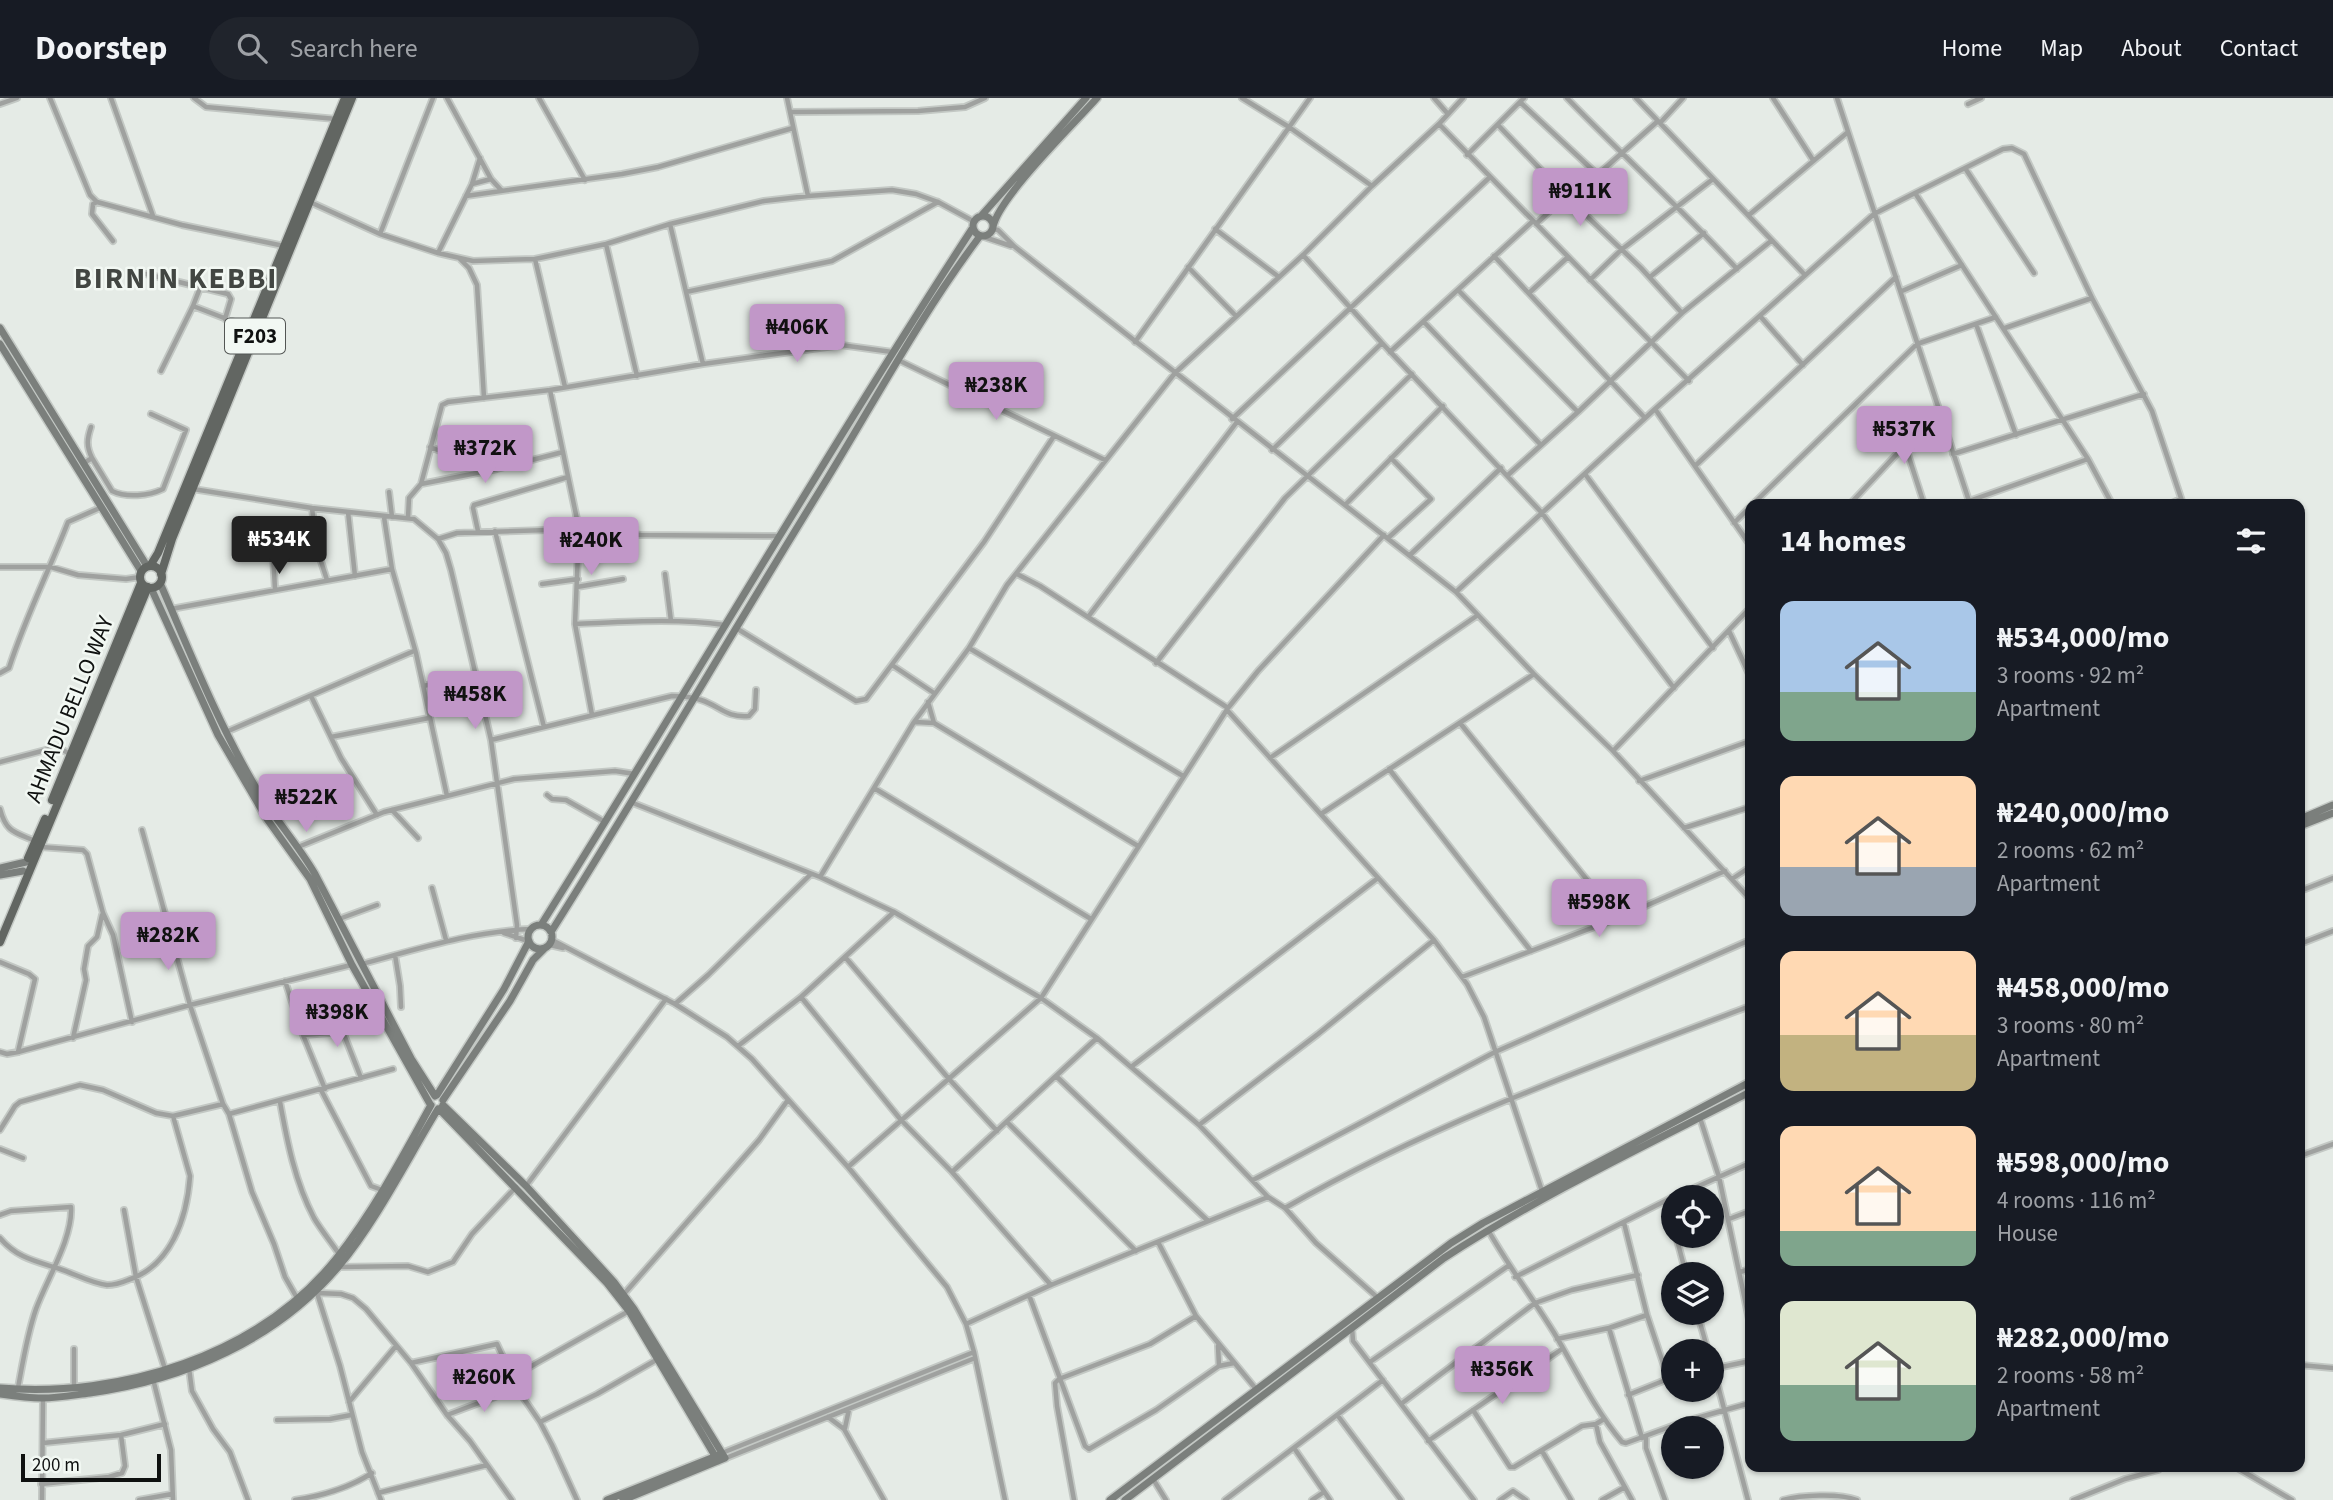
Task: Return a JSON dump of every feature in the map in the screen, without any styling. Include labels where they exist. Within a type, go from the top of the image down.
[{"type":"main road","name":"F203","points":[[0,942],[37,844],[345,98]]},
{"type":"main road","name":"F203","points":[[149,577],[167,552],[352,98]]},
{"type":"main road","points":[[0,1388],[74,1388],[120,1382],[164,1369],[237,1339],[265,1322],[297,1298],[339,1254],[437,1103],[510,1001],[533,960],[549,942],[694,698],[780,536],[973,225],[1086,98]]},
{"type":"main road","points":[[0,1394],[43,1398],[121,1388],[189,1368],[249,1341],[316,1291],[338,1267],[370,1221],[504,989],[529,941],[529,933],[541,925],[683,696],[731,626],[898,360],[982,237],[993,228],[997,214],[1010,195],[1097,98]]},
{"type":"main road","points":[[981,216],[990,219],[993,228]]},
{"type":"main road","points":[[973,225],[982,237]]},
{"type":"main road","points":[[1,332],[149,577],[218,735],[267,819],[310,879],[356,965],[437,1103],[607,1283],[629,1311],[720,1457]]},
{"type":"main road","points":[[0,344],[80,465],[102,507],[171,609],[193,673],[271,812],[299,847],[338,919],[356,965]]},
{"type":"main road","name":"AHMADU BELLO WAY","points":[[0,928],[25,866],[37,844],[71,754],[149,577]]},
{"type":"main road","points":[[2305,817],[2333,805]]},
{"type":"main road","points":[[2305,824],[2333,813]]},
{"type":"main road","points":[[0,868],[25,866]]},
{"type":"main road","points":[[0,875],[25,866]]},
{"type":"main road","points":[[541,925],[547,927],[549,942]]},
{"type":"main road","points":[[529,941],[536,948],[549,942]]},
{"type":"main road","points":[[1110,1500],[1256,1389],[1339,1337],[1444,1258],[1535,1200],[1542,1191],[1745,1085]]},
{"type":"main road","points":[[1125,1500],[1451,1243],[1745,1096]]},
{"type":"main road","points":[[437,1103],[526,1186],[623,1294],[720,1457]]},
{"type":"main road","points":[[607,1500],[720,1457]]},
{"type":"main road","points":[[623,1500],[720,1457]]},
{"type":"street","points":[[0,104],[17,98]]},
{"type":"street","points":[[50,98],[90,195],[97,202],[182,225],[284,246]]},
{"type":"street","points":[[111,98],[153,216]]},
{"type":"street","points":[[194,98],[206,107],[337,119]]},
{"type":"street","points":[[380,234],[433,98]]},
{"type":"street","points":[[447,98],[491,179],[501,190]]},
{"type":"street","points":[[539,98],[585,180]]},
{"type":"street","points":[[787,98],[808,196]]},
{"type":"street","points":[[791,112],[918,111],[965,107],[985,98]]},
{"type":"street","points":[[1242,98],[1289,127],[1372,186]]},
{"type":"street","points":[[1135,342],[1310,98]]},
{"type":"street","points":[[1434,98],[1448,114]]},
{"type":"street","points":[[820,877],[914,722],[969,648],[1007,586],[1175,373],[1303,255],[1462,98]]},
{"type":"street","points":[[1567,98],[1737,269]]},
{"type":"street","points":[[1636,98],[1805,275]]},
{"type":"street","points":[[1390,352],[1494,256],[1621,155],[1683,98]]},
{"type":"street","points":[[1773,98],[1812,160]]},
{"type":"street","points":[[1837,98],[1968,499]]},
{"type":"street","points":[[1968,104],[1981,98]]},
{"type":"street","points":[[1467,155],[1522,100],[1597,174]]},
{"type":"street","points":[[1438,124],[1689,381]]},
{"type":"street","points":[[1498,125],[1568,198],[1650,277],[1682,313]]},
{"type":"street","points":[[466,196],[658,167],[793,128]]},
{"type":"street","points":[[1749,215],[1848,132]]},
{"type":"street","points":[[1456,592],[1645,418],[1874,214],[2003,149],[2011,148],[2024,154],[2092,298],[2152,411],[2181,499]]},
{"type":"street","points":[[438,253],[472,184],[480,157]]},
{"type":"street","points":[[1965,169],[2034,273]]},
{"type":"street","points":[[1088,617],[1235,420],[1350,307],[1490,177]]},
{"type":"street","points":[[1590,280],[1621,250],[1713,178]]},
{"type":"street","points":[[472,184],[491,179]]},
{"type":"street","points":[[310,202],[380,234],[473,261],[535,259],[606,244],[670,224],[764,201],[808,196],[892,190],[916,194],[938,202],[973,225]]},
{"type":"street","points":[[1915,193],[2005,328],[2088,459],[2109,499]]},
{"type":"street","points":[[97,202],[93,204],[92,214],[113,241]]},
{"type":"street","points":[[686,292],[832,261],[938,202]]},
{"type":"street","points":[[670,224],[703,364]]},
{"type":"street","points":[[993,228],[1456,592],[1534,674],[1613,751],[1745,893]]},
{"type":"street","points":[[1215,229],[1279,277]]},
{"type":"street","points":[[1650,277],[1704,233]]},
{"type":"street","points":[[982,237],[1015,247]]},
{"type":"street","points":[[1508,475],[1682,313],[1772,241]]},
{"type":"street","points":[[606,244],[637,376]]},
{"type":"street","points":[[1303,255],[1542,513],[1675,688]]},
{"type":"street","points":[[1494,256],[1645,418]]},
{"type":"street","points":[[1529,293],[1568,257]]},
{"type":"street","points":[[458,258],[468,268],[477,285],[484,398]]},
{"type":"street","points":[[535,259],[565,387]]},
{"type":"street","points":[[1902,291],[1962,265]]},
{"type":"street","points":[[1188,267],[1236,316]]},
{"type":"street","points":[[146,274],[230,296],[225,318]]},
{"type":"street","points":[[1695,466],[1896,277]]},
{"type":"street","points":[[161,372],[200,288]]},
{"type":"street","points":[[1458,290],[1578,412]]},
{"type":"street","points":[[2005,328],[2092,298]]},
{"type":"street","points":[[193,306],[251,329]]},
{"type":"street","points":[[1760,316],[1803,365]]},
{"type":"street","points":[[1759,499],[1917,344],[1996,317]]},
{"type":"street","points":[[1424,322],[1541,445]]},
{"type":"street","points":[[1976,324],[2016,436]]},
{"type":"street","points":[[1272,450],[1382,343]]},
{"type":"street","points":[[408,518],[409,498],[421,484],[442,405],[448,402],[550,390],[703,364],[841,345],[892,352]]},
{"type":"street","points":[[898,360],[1105,460]]},
{"type":"street","points":[[1156,663],[1285,498],[1412,374]]},
{"type":"street","points":[[550,390],[579,529],[575,624],[592,715]]},
{"type":"street","points":[[1953,454],[2144,394]]},
{"type":"street","points":[[1345,505],[1443,406]]},
{"type":"street","points":[[1655,409],[1745,538]]},
{"type":"street","points":[[1856,499],[1938,410]]},
{"type":"street","points":[[90,427],[88,449],[112,491],[117,494],[146,494],[163,489],[186,430],[151,414]]},
{"type":"street","points":[[575,624],[671,621],[731,626],[856,701],[866,699],[984,542],[1054,436]]},
{"type":"street","points":[[1905,446],[1922,499]]},
{"type":"street","points":[[430,447],[451,455],[479,447]]},
{"type":"street","points":[[421,484],[497,470],[563,452]]},
{"type":"street","points":[[80,465],[92,458]]},
{"type":"street","points":[[848,1167],[1041,998],[1227,709],[1258,671],[1386,537],[1432,499],[1391,458]]},
{"type":"street","points":[[1980,499],[2088,459]]},
{"type":"street","points":[[1410,555],[1501,468]]},
{"type":"street","points":[[1585,474],[1713,648]]},
{"type":"street","points":[[478,532],[474,505],[568,477]]},
{"type":"street","points":[[192,489],[312,508],[408,518],[418,521],[438,539],[446,552],[491,740],[516,938]]},
{"type":"street","points":[[389,492],[392,517]]},
{"type":"street","points":[[0,673],[9,668],[22,627],[51,567],[68,522],[102,507]]},
{"type":"street","points":[[312,508],[317,550],[327,580]]},
{"type":"street","points":[[348,512],[355,576]]},
{"type":"street","points":[[1734,523],[1745,513]]},
{"type":"street","points":[[384,517],[392,569],[416,653],[447,796]]},
{"type":"street","points":[[438,539],[457,533],[579,529],[641,535],[780,536]]},
{"type":"street","points":[[495,531],[544,727]]},
{"type":"street","points":[[275,589],[273,555],[277,552],[317,550]]},
{"type":"street","points":[[0,567],[51,567],[79,575],[126,579],[149,577]]},
{"type":"street","points":[[171,609],[392,569]]},
{"type":"street","points":[[665,574],[671,621]]},
{"type":"street","points":[[1017,574],[1088,617],[1227,709],[1433,940],[1462,977],[1484,1017],[1542,1191]]},
{"type":"street","points":[[542,584],[578,579]]},
{"type":"street","points":[[577,587],[622,579]]},
{"type":"street","points":[[1613,751],[1745,613]]},
{"type":"street","points":[[1270,758],[1478,615]]},
{"type":"street","points":[[1729,631],[1745,665]]},
{"type":"street","points":[[969,648],[1183,776]]},
{"type":"street","points":[[225,732],[414,651]]},
{"type":"street","points":[[892,665],[934,694]]},
{"type":"street","points":[[1321,814],[1534,674]]},
{"type":"street","points":[[423,686],[474,675]]},
{"type":"street","points":[[491,740],[672,696],[703,700],[737,717],[749,716],[755,709],[755,690]]},
{"type":"street","points":[[311,696],[351,776],[377,815]]},
{"type":"street","points":[[928,702],[934,723]]},
{"type":"street","points":[[331,737],[429,718]]},
{"type":"street","points":[[914,722],[934,723],[1138,846]]},
{"type":"street","points":[[1460,723],[1618,918]]},
{"type":"street","points":[[1639,781],[1745,743]]},
{"type":"street","points":[[0,762],[57,747],[71,754]]},
{"type":"street","points":[[1389,769],[1531,951]]},
{"type":"street","points":[[299,847],[377,815],[514,779],[614,771],[636,774]]},
{"type":"street","points":[[874,788],[1091,919]]},
{"type":"street","points":[[547,795],[552,799],[566,800],[606,822]]},
{"type":"street","points":[[633,803],[820,877],[894,912],[1041,998],[1097,1038],[1199,1125],[1268,1198],[1285,1208],[1316,1243],[1378,1298]]},
{"type":"street","points":[[0,809],[4,824],[9,830],[37,844],[83,849],[89,858],[103,913],[113,935],[132,1022]]},
{"type":"street","points":[[1684,828],[1745,809]]},
{"type":"street","points":[[393,810],[418,838]]},
{"type":"street","points":[[142,830],[190,1005],[223,1104],[229,1114],[252,1192],[285,1277],[297,1298]]},
{"type":"street","points":[[1732,879],[1745,870]]},
{"type":"street","points":[[1462,977],[1618,918],[1725,871]]},
{"type":"street","points":[[675,1004],[810,875]]},
{"type":"street","points":[[1130,1066],[1378,878]]},
{"type":"street","points":[[2305,889],[2333,878]]},
{"type":"street","points":[[432,888],[446,940]]},
{"type":"street","points":[[338,919],[377,905]]},
{"type":"street","points":[[738,1046],[801,997],[894,912]]},
{"type":"street","points":[[73,1038],[86,980],[84,969],[88,946],[97,937],[103,913]]},
{"type":"street","points":[[0,1052],[18,1052],[446,940],[482,933],[532,929]]},
{"type":"street","points":[[2305,942],[2333,931]]},
{"type":"street","points":[[503,932],[529,941]]},
{"type":"street","points":[[1199,1125],[1318,1034],[1433,940]]},
{"type":"street","points":[[549,942],[666,999],[738,1046],[848,1167],[933,1268],[947,1287],[966,1324],[1005,1500]]},
{"type":"street","points":[[1253,1180],[1495,1052],[1745,942]]},
{"type":"street","points":[[394,955],[401,1007]]},
{"type":"street","points":[[845,957],[997,1131]]},
{"type":"street","points":[[0,962],[35,979],[18,1052]]},
{"type":"street","points":[[285,981],[323,1089],[371,1186],[383,1190]]},
{"type":"street","points":[[801,997],[901,1120],[953,1172],[1051,1285]]},
{"type":"street","points":[[526,1186],[666,999]]},
{"type":"street","points":[[1285,1208],[1339,1177],[1511,1097],[1745,1008]]},
{"type":"street","points":[[303,1035],[343,1032],[361,1078]]},
{"type":"street","points":[[953,1172],[1097,1038]]},
{"type":"street","points":[[229,1114],[393,1069]]},
{"type":"street","points":[[1056,1076],[1207,1221]]},
{"type":"street","points":[[0,1130],[20,1102],[80,1085],[103,1090],[156,1113],[173,1116],[223,1104]]},
{"type":"street","points":[[623,1294],[759,1140],[789,1100]]},
{"type":"street","points":[[280,1102],[289,1154],[314,1218],[339,1254]]},
{"type":"street","points":[[0,1238],[12,1252],[108,1285],[136,1277],[162,1259],[171,1247],[183,1215],[190,1176],[173,1116]]},
{"type":"street","points":[[1700,1118],[1719,1177],[1745,1296]]},
{"type":"street","points":[[1007,1122],[1136,1251]]},
{"type":"street","points":[[2305,1154],[2333,1144]]},
{"type":"street","points":[[0,1149],[23,1157]]},
{"type":"street","points":[[1701,1185],[1745,1165]]},
{"type":"street","points":[[338,1267],[408,1266],[428,1272],[453,1262],[472,1234],[516,1187]]},
{"type":"street","points":[[966,1324],[1029,1294],[1268,1198]]},
{"type":"street","points":[[1515,1277],[1661,1204]]},
{"type":"street","points":[[0,1215],[10,1210],[71,1207],[66,1237],[28,1335],[18,1389]]},
{"type":"street","points":[[124,1210],[136,1277],[164,1369]]},
{"type":"street","points":[[1729,1219],[1745,1213]]},
{"type":"street","points":[[1624,1223],[1647,1315],[1661,1352]]},
{"type":"street","points":[[1487,1229],[1515,1277],[1558,1339],[1604,1419],[1622,1442],[1745,1405]]},
{"type":"street","points":[[1158,1242],[1196,1316],[1256,1389]]},
{"type":"street","points":[[1370,1362],[1508,1266]]},
{"type":"street","points":[[1740,1272],[1745,1270]]},
{"type":"street","points":[[1401,1404],[1535,1303],[1572,1290],[1638,1275]]},
{"type":"street","points":[[381,1500],[362,1452],[316,1291],[353,1298],[366,1309],[411,1363],[512,1500]]},
{"type":"street","points":[[1029,1294],[1059,1379],[1085,1446],[1089,1449],[1156,1410],[1219,1366],[1234,1363]]},
{"type":"street","points":[[512,1377],[629,1311]]},
{"type":"street","points":[[1558,1339],[1609,1328],[1647,1315]]},
{"type":"street","points":[[1074,1500],[1056,1406],[1055,1386],[1059,1379],[1150,1344],[1196,1316]]},
{"type":"street","points":[[1352,1327],[1353,1341],[1474,1500]]},
{"type":"street","points":[[1609,1328],[1628,1395],[1665,1500]]},
{"type":"street","points":[[1339,1337],[1353,1341]]},
{"type":"street","points":[[411,1363],[495,1344],[499,1346],[512,1377],[540,1422],[577,1500]]},
{"type":"street","points":[[1218,1345],[1219,1366]]},
{"type":"street","points":[[348,1402],[396,1346]]},
{"type":"street","points":[[74,1349],[74,1388]]},
{"type":"street","points":[[1428,1441],[1562,1349]]},
{"type":"street","points":[[720,1457],[974,1355]]},
{"type":"street","points":[[720,1457],[828,1417],[974,1355]]},
{"type":"street","points":[[540,1422],[597,1394],[658,1359]]},
{"type":"street","points":[[1724,1365],[1745,1362]]},
{"type":"street","points":[[2305,1365],[2333,1368]]},
{"type":"street","points":[[189,1368],[192,1391],[213,1429],[230,1452],[248,1500]]},
{"type":"street","points":[[139,1500],[173,1497],[171,1450],[153,1379]]},
{"type":"street","points":[[1225,1500],[1383,1380]]},
{"type":"street","points":[[1628,1395],[1661,1382]]},
{"type":"street","points":[[447,1415],[513,1390]]},
{"type":"street","points":[[42,1500],[43,1398]]},
{"type":"street","points":[[1721,1402],[1748,1500]]},
{"type":"street","points":[[844,1429],[849,1408]]},
{"type":"street","points":[[1473,1410],[1507,1465],[1514,1467],[1582,1426],[1596,1424],[1604,1419]]},
{"type":"street","points":[[278,1420],[330,1419],[351,1415]]},
{"type":"street","points":[[1338,1416],[1401,1500]]},
{"type":"street","points":[[828,1417],[844,1429],[884,1500]]},
{"type":"street","points":[[43,1443],[121,1435],[164,1424]]},
{"type":"street","points":[[1596,1424],[1600,1442],[1632,1500]]},
{"type":"street","points":[[41,1484],[122,1473],[125,1466],[121,1435]]},
{"type":"street","points":[[1635,1440],[1646,1448]]},
{"type":"street","points":[[1294,1448],[1330,1500]]},
{"type":"street","points":[[1542,1451],[1571,1500]]},
{"type":"street","points":[[378,1493],[487,1465]]},
{"type":"street","points":[[2073,1500],[2125,1479],[2151,1472]]},
{"type":"street","points":[[2244,1472],[2292,1500]]},
{"type":"street","points":[[295,1500],[314,1497],[354,1483],[372,1473]]},
{"type":"street","points":[[1153,1479],[1166,1500]]},
{"type":"street","points":[[1602,1500],[1625,1487]]},
{"type":"street","points":[[1500,1500],[1513,1491],[1526,1500]]},
{"type":"street","points":[[1312,1500],[1324,1492]]},
{"type":"street","points":[[1783,1500],[1830,1496],[1857,1500]]},
{"type":"district","name":"BIRNIN KEBBI","points":[[176,278]]}]
